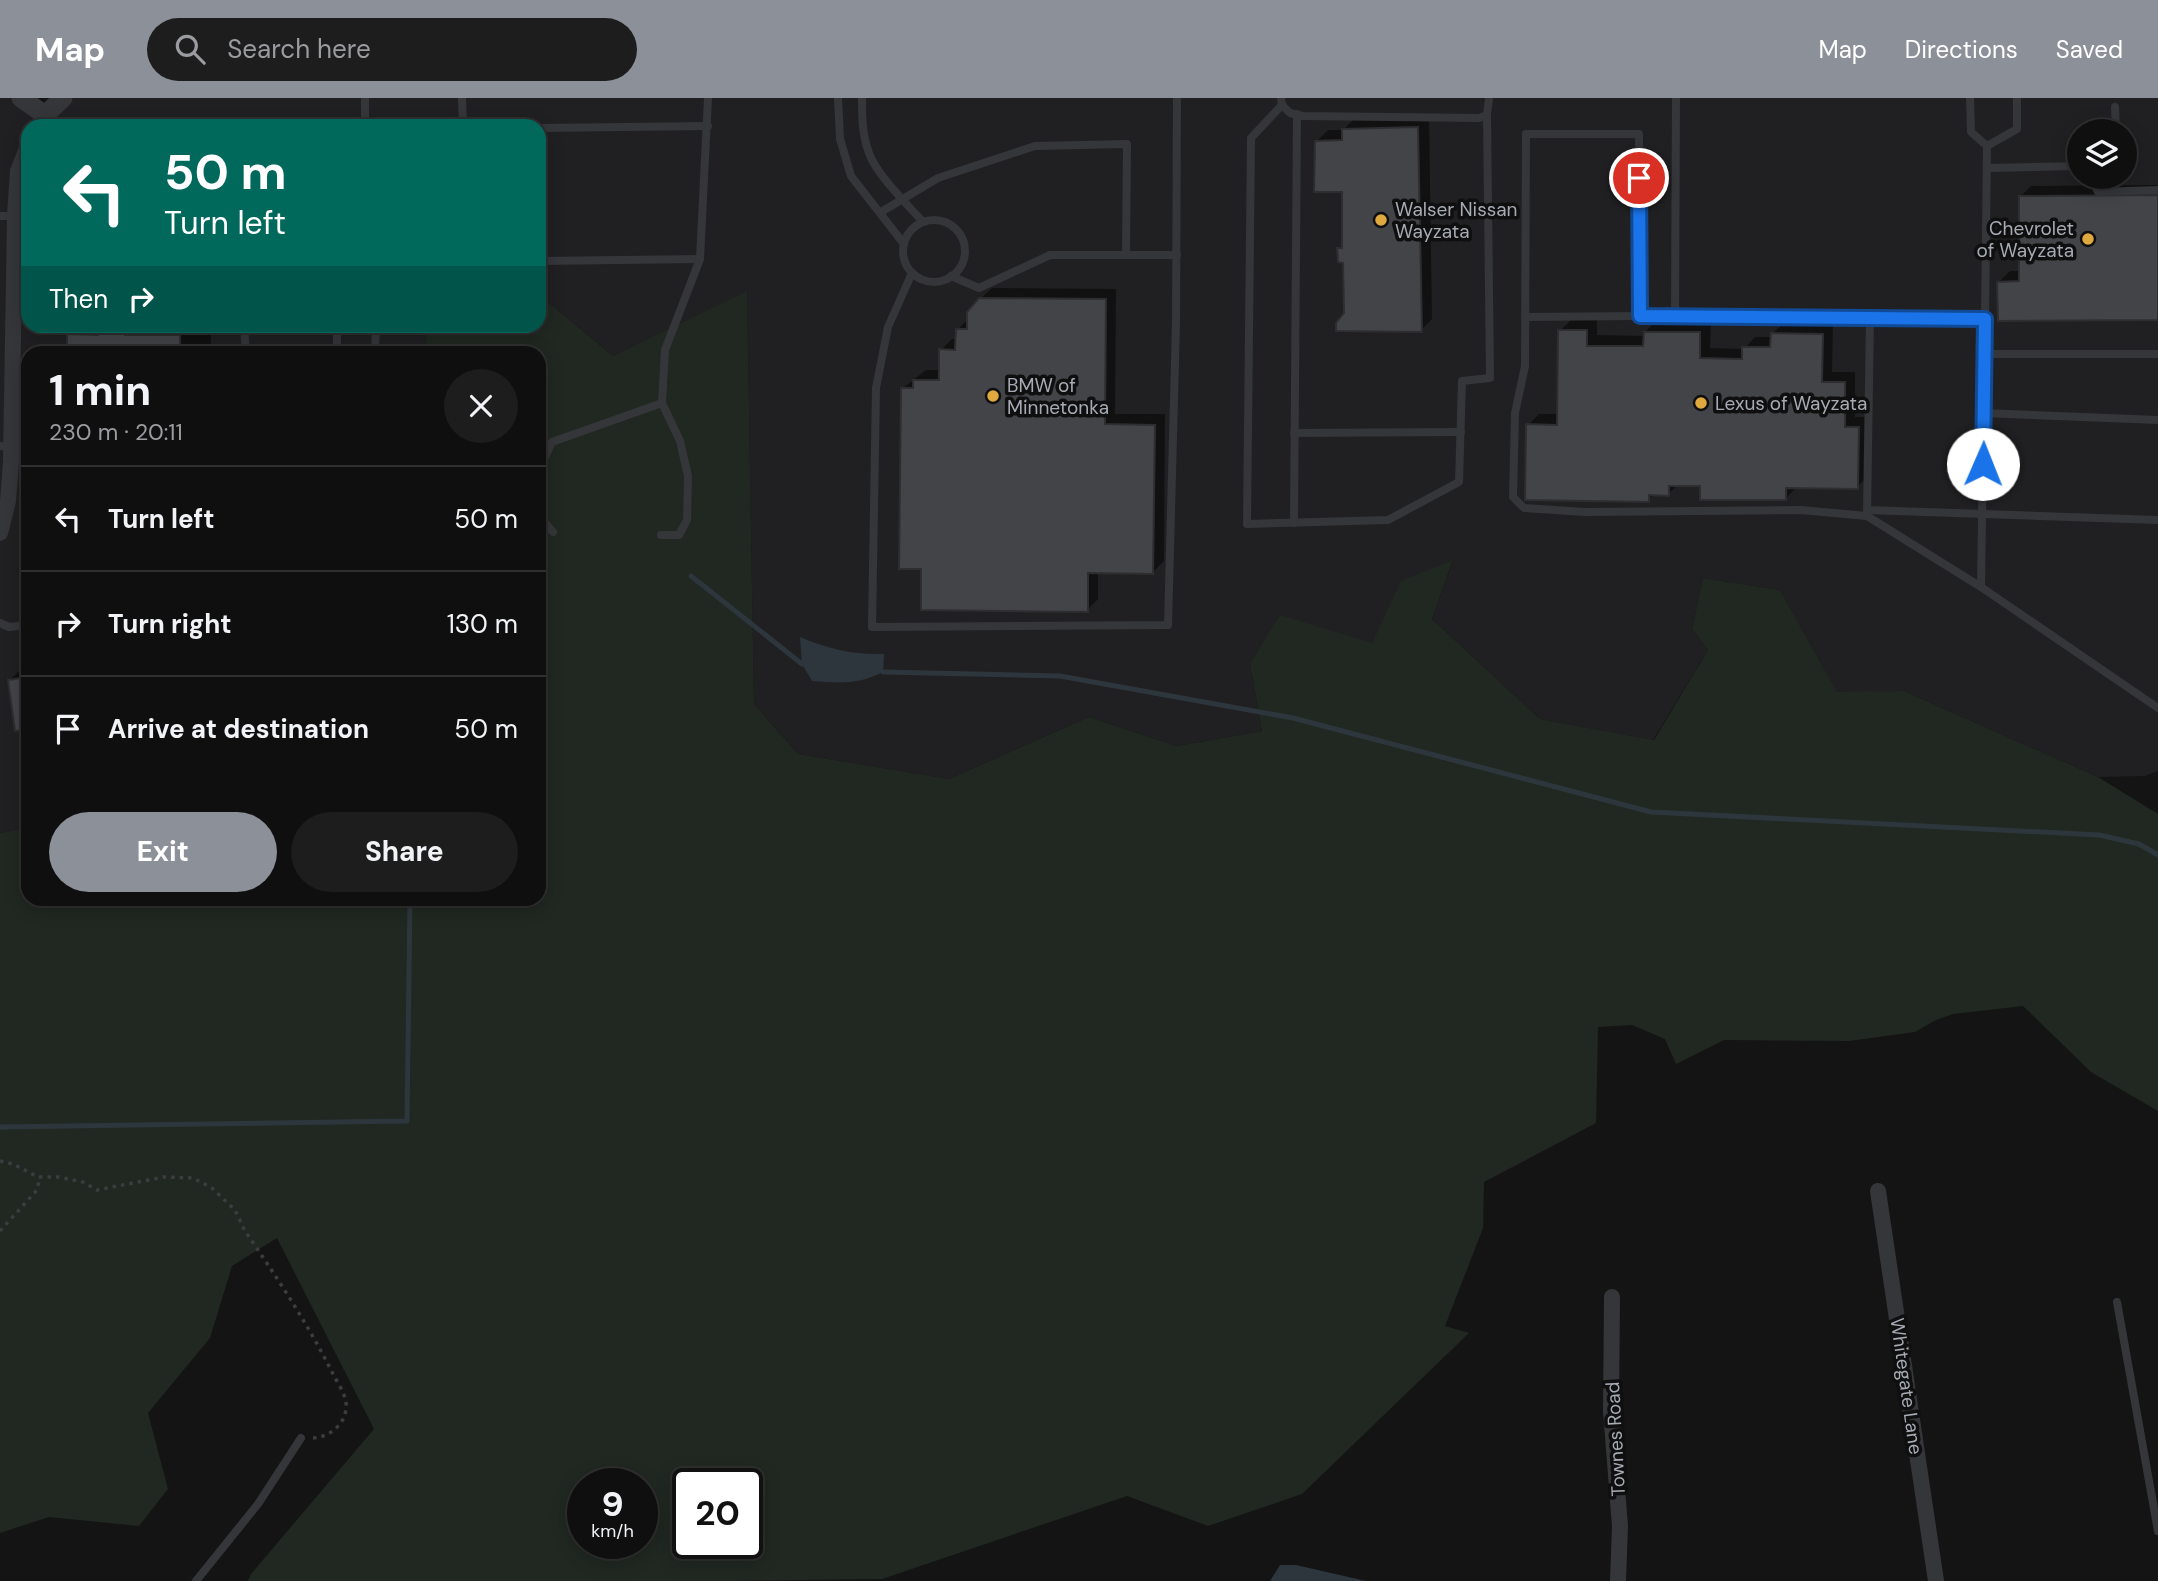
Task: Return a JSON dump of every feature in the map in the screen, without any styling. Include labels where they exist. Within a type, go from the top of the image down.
[{"type":"street","points":[[20,98],[41,119]]},
{"type":"street","points":[[43,119],[63,98]]},
{"type":"street","points":[[0,533],[8,501],[6,447],[14,216],[21,163]]},
{"type":"street","name":"Whitegate Lane","points":[[1878,1191],[1936,1581]]},
{"type":"street","name":"Townes Road","points":[[1612,1297],[1611,1410],[1620,1526],[1618,1581]]},
{"type":"lane","points":[[365,98],[365,119]]},
{"type":"lane","points":[[462,98],[463,119]]},
{"type":"lane","points":[[662,535],[679,535],[687,520],[688,476],[680,441],[663,403],[665,351],[700,259],[708,98]]},
{"type":"lane","points":[[838,98],[840,139],[851,176],[904,244]]},
{"type":"lane","points":[[862,98],[863,126],[869,155],[903,201],[923,222]]},
{"type":"lane","points":[[912,273],[888,327],[876,388],[872,627],[1168,625],[1177,256],[1177,98]]},
{"type":"lane","points":[[1487,115],[1479,118],[1297,114],[1290,113],[1282,101],[1251,138],[1247,524],[1388,520],[1459,482],[1462,381],[1490,378],[1489,98]]},
{"type":"lane","points":[[1675,316],[1676,98]]},
{"type":"lane","points":[[1970,98],[1971,132],[1987,146],[1981,587]]},
{"type":"lane","points":[[1987,146],[2017,129],[2017,98]]},
{"type":"lane","points":[[2115,107],[2116,119]]},
{"type":"lane","points":[[1294,523],[1297,114]]},
{"type":"lane","points":[[546,128],[708,126]]},
{"type":"lane","points":[[1640,316],[1639,134],[1526,134],[1525,366],[1515,413],[1513,497],[1524,508],[1585,512],[1801,510],[1982,513],[2158,520]]},
{"type":"lane","points":[[881,212],[938,178],[1035,146],[1127,144],[1126,255]]},
{"type":"lane","points":[[1987,168],[2067,166]]},
{"type":"lane","points":[[2097,189],[2098,192],[2158,190]]},
{"type":"lane","points":[[943,221],[959,232],[964,241],[963,261],[951,276],[942,281],[921,279],[912,273],[906,264],[903,254],[908,234],[923,222],[943,221]]},
{"type":"lane","points":[[951,276],[979,288],[1051,255],[1177,256]]},
{"type":"lane","points":[[546,261],[700,259]]},
{"type":"lane","points":[[1525,317],[1985,319]]},
{"type":"lane","points":[[1867,513],[1870,317]]},
{"type":"lane","points":[[1984,354],[2158,354]]},
{"type":"lane","points":[[546,455],[552,442],[663,403]]},
{"type":"lane","points":[[1983,413],[2158,420]]},
{"type":"lane","points":[[1294,433],[1461,432]]},
{"type":"lane","points":[[1867,513],[2158,708]]},
{"type":"lane","points":[[546,524],[553,532]]},
{"type":"lane","points":[[0,623],[9,627],[21,626]]},
{"type":"lane","points":[[2117,1302],[2158,1531]]},
{"type":"lane","points":[[196,1581],[258,1504],[301,1438]]},
{"type":"path","points":[[0,1161],[40,1177],[83,1182],[97,1190],[164,1177],[193,1178],[212,1188],[235,1210],[244,1231],[321,1350],[346,1399],[346,1413],[339,1426],[324,1437],[301,1438]]},
{"type":"path","points":[[0,1231],[37,1190],[40,1177]]},
{"type":"shaded area","points":[[0,98],[21,98],[45,115],[63,98],[2158,98],[2158,771],[2145,776],[2098,777],[1904,691],[1837,693],[1780,590],[1703,578],[1692,629],[1708,650],[1653,740],[1540,719],[1432,619],[1453,561],[1401,582],[1372,644],[1250,664],[1262,731],[1177,746],[1089,717],[949,779],[798,754],[754,704],[747,292],[613,356],[546,303],[546,119],[21,119],[21,333],[426,333],[426,346],[21,346],[21,829],[0,833]]},
{"type":"shaded area","points":[[747,291],[754,704],[798,754],[949,779],[1089,717],[1177,746],[1262,731],[1250,664],[1280,615],[1372,643],[1401,581],[1453,560],[1432,619],[1540,719],[1654,740],[1708,650],[1692,629],[1703,578],[1780,590],[1837,692],[1904,691],[2098,777],[2158,814],[2158,1111],[2091,1072],[2023,1006],[1953,1014],[1915,1032],[1849,1041],[1724,1040],[1676,1064],[1665,1039],[1632,1025],[1598,1027],[1596,1123],[1484,1182],[1483,1228],[1445,1326],[1469,1333],[1302,1494],[1208,1526],[1127,1496],[882,1579],[248,1581],[251,1574],[374,1429],[277,1238],[232,1266],[210,1338],[148,1413],[168,1489],[139,1526],[49,1517],[0,1533],[0,833],[21,829],[21,906],[546,906],[546,346],[426,346],[426,333],[546,333],[546,303],[613,356]]},
{"type":"shaded area","points":[[800,637],[841,650],[884,654],[883,672],[857,681],[812,681],[802,664]]},
{"type":"shaded area","points":[[1280,1565],[1296,1565],[1366,1581],[1270,1581]]},
{"type":"building","name":"Walser Nissan Wayzata","points":[[1418,127],[1422,332],[1336,331],[1336,323],[1344,313],[1343,263],[1338,262],[1337,248],[1342,248],[1342,192],[1314,192],[1315,141],[1342,140],[1342,129]]},
{"type":"building","name":"Chevrolet of Wayzata","points":[[2158,195],[2158,320],[1998,321],[1997,282],[2019,281],[2019,196]]},
{"type":"building","points":[[979,298],[1106,299],[1105,424],[1155,425],[1153,574],[1088,573],[1088,612],[921,610],[921,569],[899,569],[901,388],[913,388],[913,380],[939,380],[939,349],[955,350],[956,329],[967,329],[967,312]]},
{"type":"building","name":"Lexus of Wayzata","points":[[1558,330],[1587,330],[1587,346],[1643,346],[1644,332],[1700,332],[1700,358],[1742,359],[1742,347],[1770,347],[1771,333],[1823,334],[1822,382],[1845,382],[1845,427],[1859,427],[1858,489],[1786,488],[1786,500],[1700,500],[1700,486],[1669,486],[1669,496],[1649,495],[1649,502],[1525,500],[1526,424],[1557,425]]},
{"type":"building","points":[[67,334],[180,335],[180,346],[67,346]]},
{"type":"building","points":[[21,678],[21,730],[15,731],[8,680]]},
{"type":"waterway","points":[[691,576],[802,664]]},
{"type":"waterway","points":[[883,672],[1060,676],[1293,718],[1651,812],[2099,835],[2139,844],[2158,855]]},
{"type":"waterway","points":[[0,1127],[407,1121],[410,906]]},
{"type":"place","name":"Walser Nissan Wayzata","points":[[1381,220]]},
{"type":"place","name":"Chevrolet of Wayzata","points":[[2088,239]]},
{"type":"place","name":"BMW of Minnetonka","points":[[993,396]]},
{"type":"place","name":"Lexus of Wayzata","points":[[1701,403]]},
{"type":"route","points":[[1639,178],[1640,316],[1985,319],[1983,464]]}]
